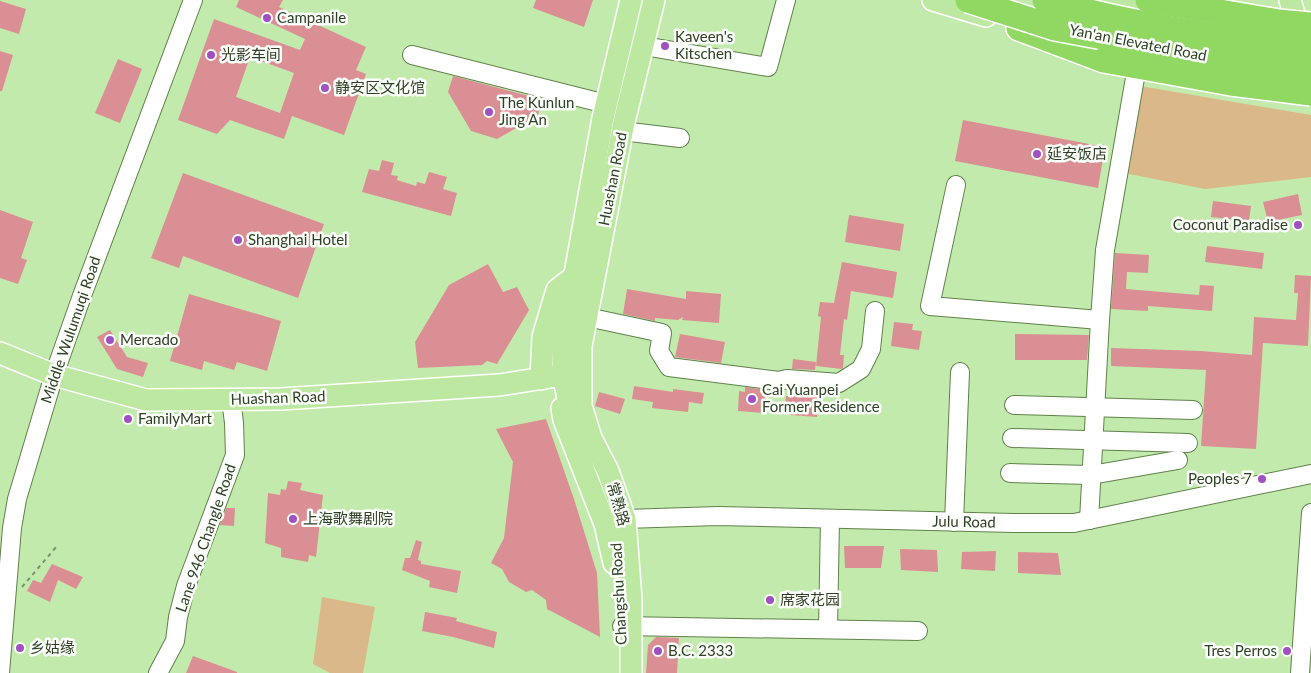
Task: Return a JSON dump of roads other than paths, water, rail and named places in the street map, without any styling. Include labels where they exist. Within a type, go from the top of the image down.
[{"type":"highway","name":"Yan'an Elevated Road","points":[[968,0],[1055,28],[1274,69],[1311,72]]},
{"type":"highway","name":"Yan'an Elevated Road","points":[[1045,0],[1130,20],[1243,40],[1307,32]]},
{"type":"highway","points":[[1148,0],[1307,32]]},
{"type":"highway","points":[[1001,21],[1104,60],[1231,83],[1311,93]]},
{"type":"main road","name":"Huashan Road","points":[[573,373],[563,341],[606,104],[631,0]]},
{"type":"main road","name":"Huashan Road","points":[[573,373],[581,346],[622,132],[654,0]]},
{"type":"main road","points":[[933,0],[1001,21],[1140,50],[1311,79]]},
{"type":"main road","points":[[1104,0],[1165,13],[1307,32]]},
{"type":"main road","points":[[1179,0],[1307,32]]},
{"type":"main road","points":[[1290,0],[1307,32],[1311,61]]},
{"type":"main road","points":[[1001,21],[1099,71],[1311,98]]},
{"type":"main road","points":[[541,379],[543,337],[557,290],[575,276]]},
{"type":"main road","name":"Huashan Road","points":[[0,353],[54,375],[146,400],[281,399],[499,385],[573,373]]},
{"type":"main road","name":"Changshu Road","points":[[573,373],[570,416],[619,521],[620,567],[627,626],[622,673]]},
{"type":"main road","name":"常熟路","points":[[573,373],[558,387],[564,420],[605,524],[614,563],[620,567]]},
{"type":"main road","name":"常熟路","points":[[619,521],[630,576],[627,626],[631,673]]},
{"type":"street","name":"Middle Wulumuqi Road","points":[[0,673],[6,525],[17,499],[54,375],[134,153],[193,0]]},
{"type":"street","points":[[644,46],[768,67],[786,0]]},
{"type":"street","points":[[1089,520],[1094,408],[1105,250],[1140,50]]},
{"type":"street","points":[[412,55],[606,104]]},
{"type":"street","points":[[622,132],[680,138]]},
{"type":"street","points":[[956,184],[930,306],[1100,320]]},
{"type":"street","points":[[586,317],[662,332],[659,351],[669,367],[779,381],[787,378],[839,383],[861,369],[871,349],[875,311]]},
{"type":"street","points":[[954,522],[960,372]]},
{"type":"street","name":"Lane 946 Changle Road","points":[[158,673],[175,641],[178,617],[186,586],[235,455],[231,400]]},
{"type":"street","points":[[1014,405],[1193,410]]},
{"type":"street","points":[[1012,438],[1188,443]]},
{"type":"street","points":[[1010,473],[1091,475],[1178,460]]},
{"type":"street","name":"Julu Road","points":[[619,521],[718,516],[1074,523],[1311,474]]},
{"type":"street","points":[[1300,673],[1311,513]]},
{"type":"street","points":[[828,630],[830,519]]},
{"type":"street","points":[[627,626],[918,631]]},
{"type":"place","name":"Campanile","points":[[267,18]]},
{"type":"place","name":"Kaveen's Kitschen","points":[[665,46]]},
{"type":"place","name":"光影车间","points":[[211,55]]},
{"type":"place","name":"静安区文化馆","points":[[325,88]]},
{"type":"place","name":"The Kunlun Jing An","points":[[489,112]]},
{"type":"place","name":"延安饭店","points":[[1037,154]]},
{"type":"place","name":"Coconut Paradise","points":[[1298,225]]},
{"type":"place","name":"Shanghai Hotel","points":[[238,240]]},
{"type":"place","name":"Mercado","points":[[110,340]]},
{"type":"place","name":"Cai Yuanpei Former Residence","points":[[752,399]]},
{"type":"place","name":"FamilyMart","points":[[128,419]]},
{"type":"place","name":"Peoples 7","points":[[1262,479]]},
{"type":"place","name":"上海歌舞剧院","points":[[293,519]]},
{"type":"place","name":"席家花园","points":[[770,600]]},
{"type":"place","name":"乡姑缘","points":[[20,648]]},
{"type":"place","name":"B.C. 2333","points":[[658,651]]},
{"type":"place","name":"Tres Perros","points":[[1287,651]]}]
